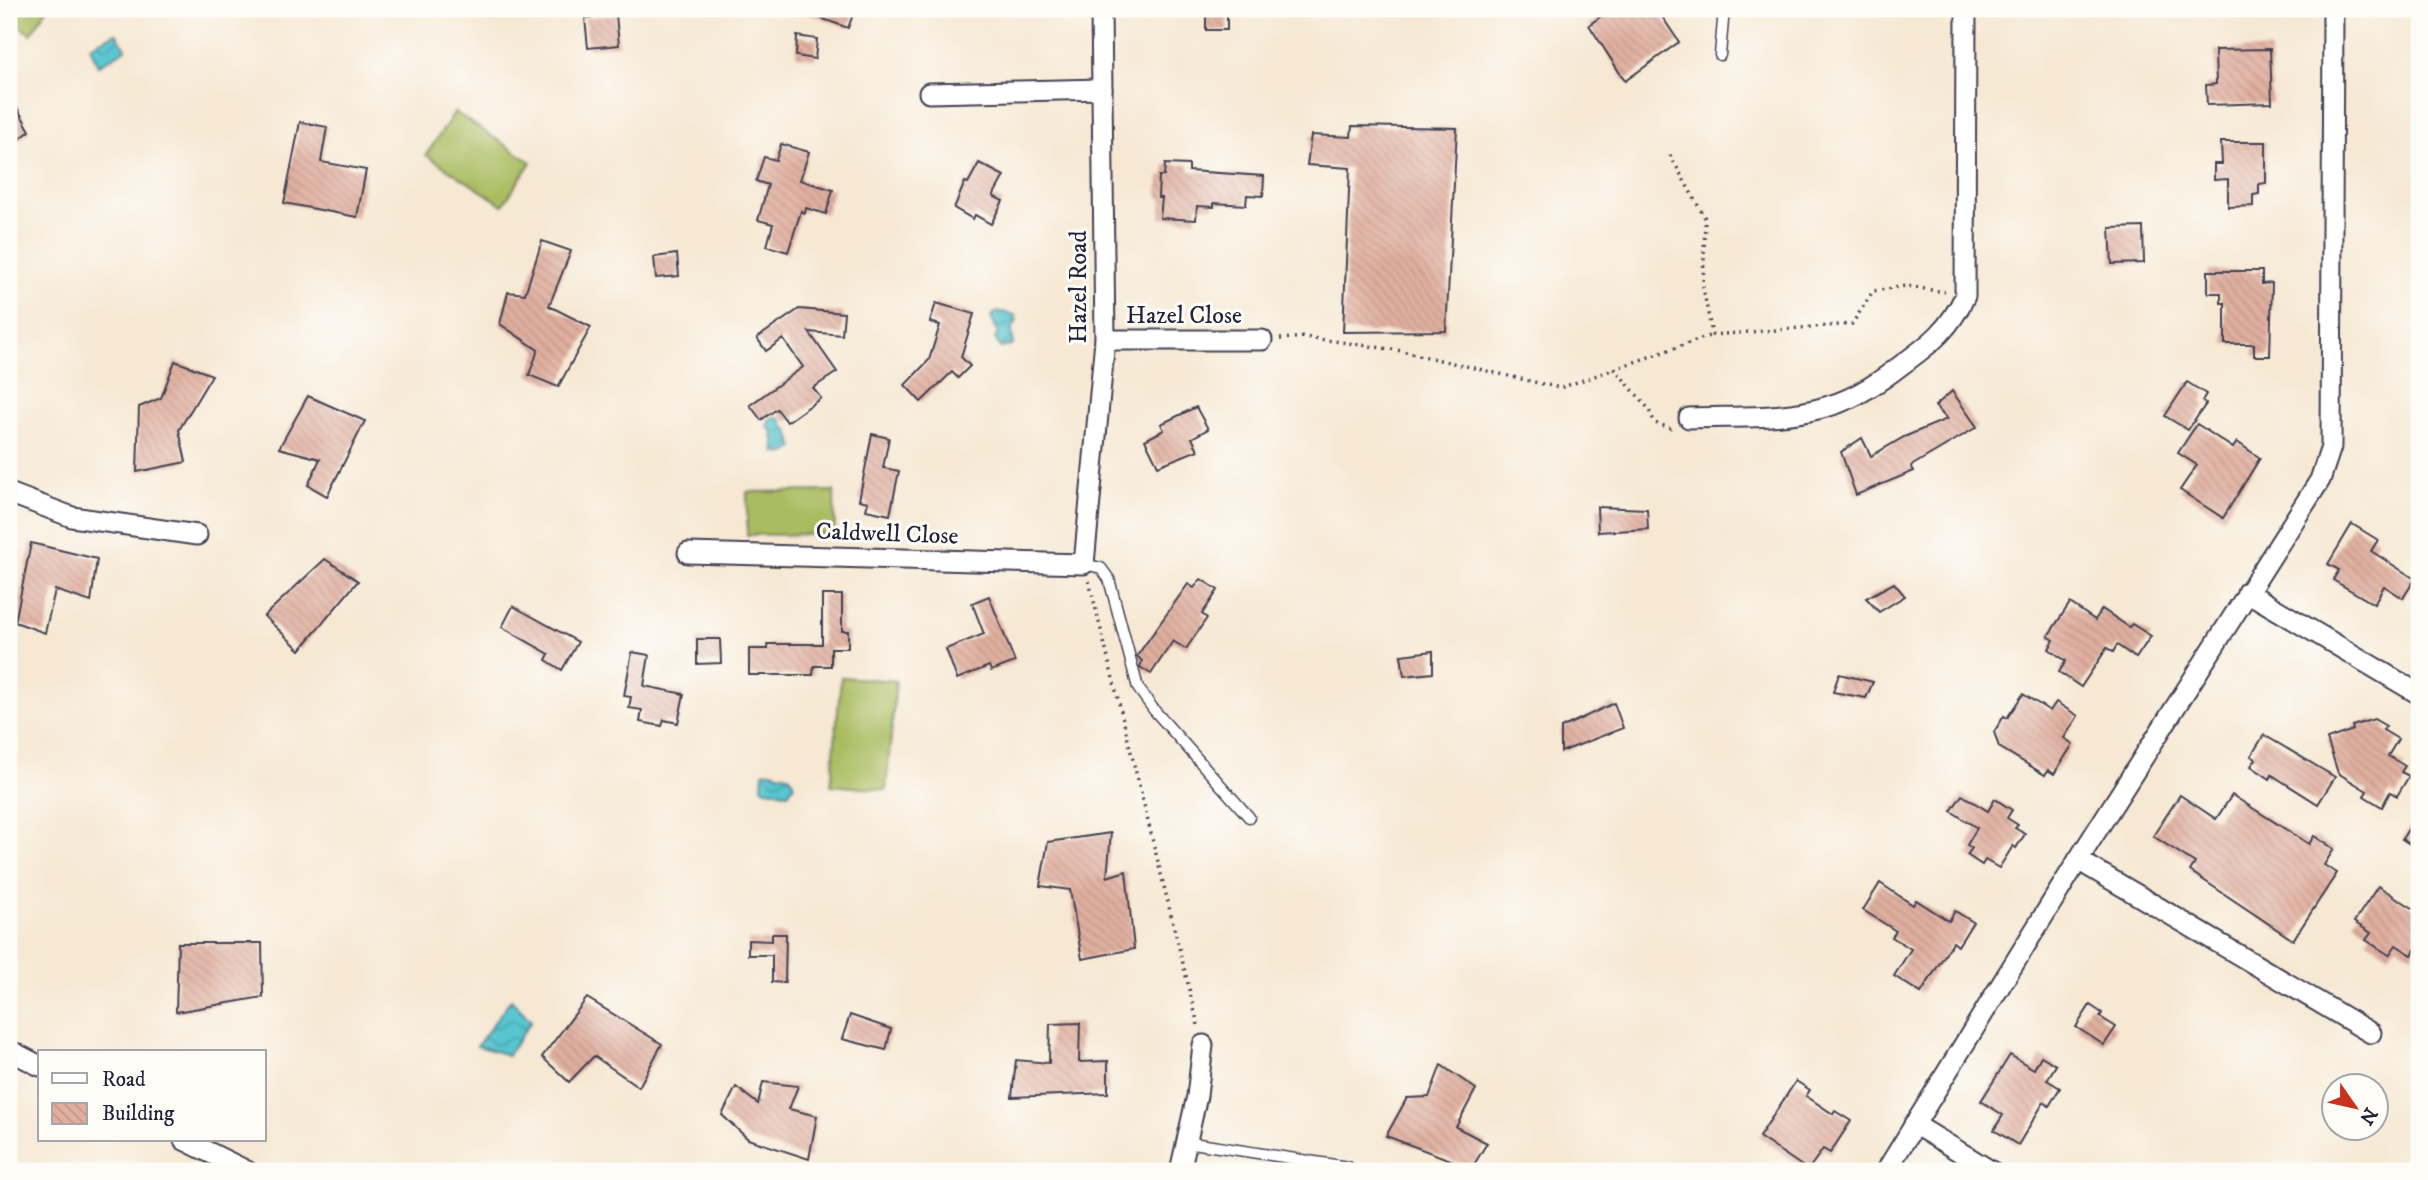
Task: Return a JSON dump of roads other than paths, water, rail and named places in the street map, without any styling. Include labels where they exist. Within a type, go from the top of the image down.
[{"type":"street","name":"Hazel Road","points":[[1084,564],[1105,340],[1101,9]]},
{"type":"street","points":[[1689,418],[1783,415],[1829,406],[1863,391],[1935,340],[1955,317],[1965,296],[1966,9]]},
{"type":"street","points":[[1886,1171],[2078,860],[2320,480],[2331,447],[2333,9]]},
{"type":"street","points":[[929,93],[1102,89]]},
{"type":"street","name":"Hazel Close","points":[[1105,340],[1262,340]]},
{"type":"street","points":[[9,493],[72,516],[197,536]]},
{"type":"street","name":"Caldwell Close","points":[[688,553],[1084,564]]},
{"type":"street","points":[[2247,592],[2419,694]]},
{"type":"street","points":[[2078,860],[2371,1033]]},
{"type":"street","points":[[1180,1171],[1197,1096],[1203,1045]]},
{"type":"street","points":[[9,1050],[38,1065]]},
{"type":"street","points":[[1914,1124],[1991,1171]]},
{"type":"street","points":[[188,1142],[247,1171]]},
{"type":"lane","points":[[1720,55],[1724,9]]},
{"type":"lane","points":[[1084,564],[1101,568],[1108,579],[1138,688],[1154,710],[1249,817]]},
{"type":"lane","points":[[1186,1142],[1348,1167]]},
{"type":"water","points":[[116,33],[126,49],[98,66],[90,46]]},
{"type":"water","points":[[1002,312],[1015,315],[1017,321],[1012,329],[1013,345],[1001,348],[995,339],[998,332],[991,317]]},
{"type":"water","points":[[775,417],[781,419],[789,431],[794,448],[785,453],[775,452],[773,432],[768,427],[769,421]]},
{"type":"water","points":[[772,771],[790,777],[794,785],[788,793],[765,789],[762,786],[763,772]]},
{"type":"water","points":[[511,999],[531,1021],[508,1055],[477,1046]]}]
